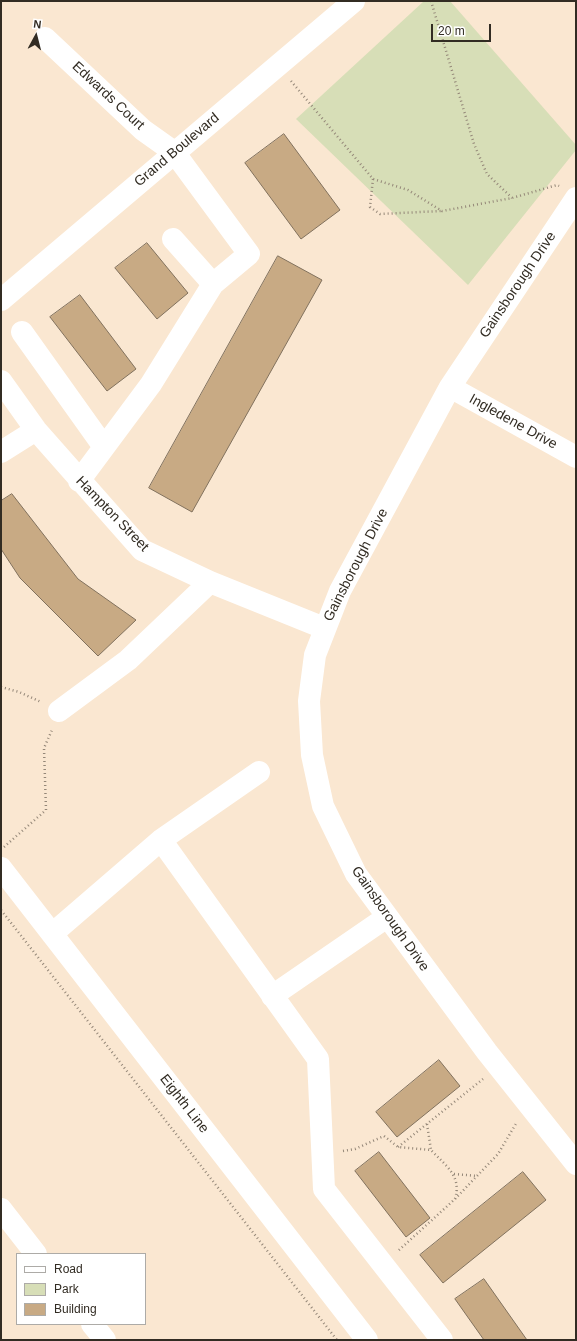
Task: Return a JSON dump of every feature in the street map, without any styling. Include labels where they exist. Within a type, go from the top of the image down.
[{"type":"street","name":"Grand Boulevard","points":[[1,300],[354,1]]},
{"type":"street","name":"Edwards Court","points":[[45,38],[143,130],[174,152],[249,254],[213,284]]},
{"type":"street","name":"Gainsborough Drive","points":[[570,194],[450,387],[340,591],[324,628],[315,655],[309,701],[312,755],[323,806],[356,874],[498,1067],[576,1164]]},
{"type":"street","points":[[79,481],[151,384],[213,284],[173,239]]},
{"type":"street","points":[[22,332],[104,447]]},
{"type":"street","name":"Hampton Street","points":[[1,381],[36,430],[79,481],[142,550],[210,582],[324,628]]},
{"type":"street","name":"Ingledene Drive","points":[[450,387],[576,458]]},
{"type":"street","points":[[1,452],[36,430]]},
{"type":"street","points":[[59,711],[128,660],[210,582]]},
{"type":"street","points":[[52,934],[161,840],[259,772]]},
{"type":"street","points":[[161,840],[318,1059],[324,1190],[442,1340]]},
{"type":"street","name":"Eighth Line","points":[[1,868],[367,1340]]},
{"type":"street","points":[[272,996],[388,917]]},
{"type":"street","points":[[1,1209],[35,1253]]},
{"type":"street","points":[[93,1325],[104,1340]]},
{"type":"path","points":[[431,1],[474,144],[487,174],[512,198]]},
{"type":"path","points":[[277,65],[373,179],[408,190],[442,211]]},
{"type":"path","points":[[373,179],[370,207],[380,214],[442,211],[512,198],[557,185],[570,194]]},
{"type":"path","points":[[1,687],[20,692],[59,711],[44,748],[46,810],[1,850]]},
{"type":"path","points":[[1,910],[337,1340]]},
{"type":"path","points":[[398,1147],[498,1067]]},
{"type":"path","points":[[383,1264],[455,1199],[498,1154],[528,1104]]},
{"type":"path","points":[[427,1124],[431,1150],[454,1174],[458,1188],[455,1199]]},
{"type":"path","points":[[323,1153],[355,1149],[384,1136],[398,1147],[431,1150]]},
{"type":"path","points":[[454,1174],[478,1176]]},
{"type":"green space","points":[[424,1],[450,1],[576,145],[576,150],[468,285],[296,119]]},
{"type":"building","points":[[284,134],[340,210],[301,239],[245,163]]},
{"type":"building","points":[[147,243],[188,293],[157,319],[115,268]]},
{"type":"building","points":[[278,256],[322,280],[192,512],[149,488]]},
{"type":"building","points":[[80,295],[136,369],[107,391],[50,317]]},
{"type":"building","points":[[12,494],[78,579],[136,620],[98,656],[20,578],[1,549],[1,501]]},
{"type":"building","points":[[439,1060],[460,1086],[397,1137],[376,1112]]},
{"type":"building","points":[[379,1152],[430,1218],[406,1237],[355,1171]]},
{"type":"building","points":[[523,1172],[546,1200],[443,1283],[420,1255]]},
{"type":"building","points":[[484,1279],[527,1340],[484,1340],[455,1299]]}]
